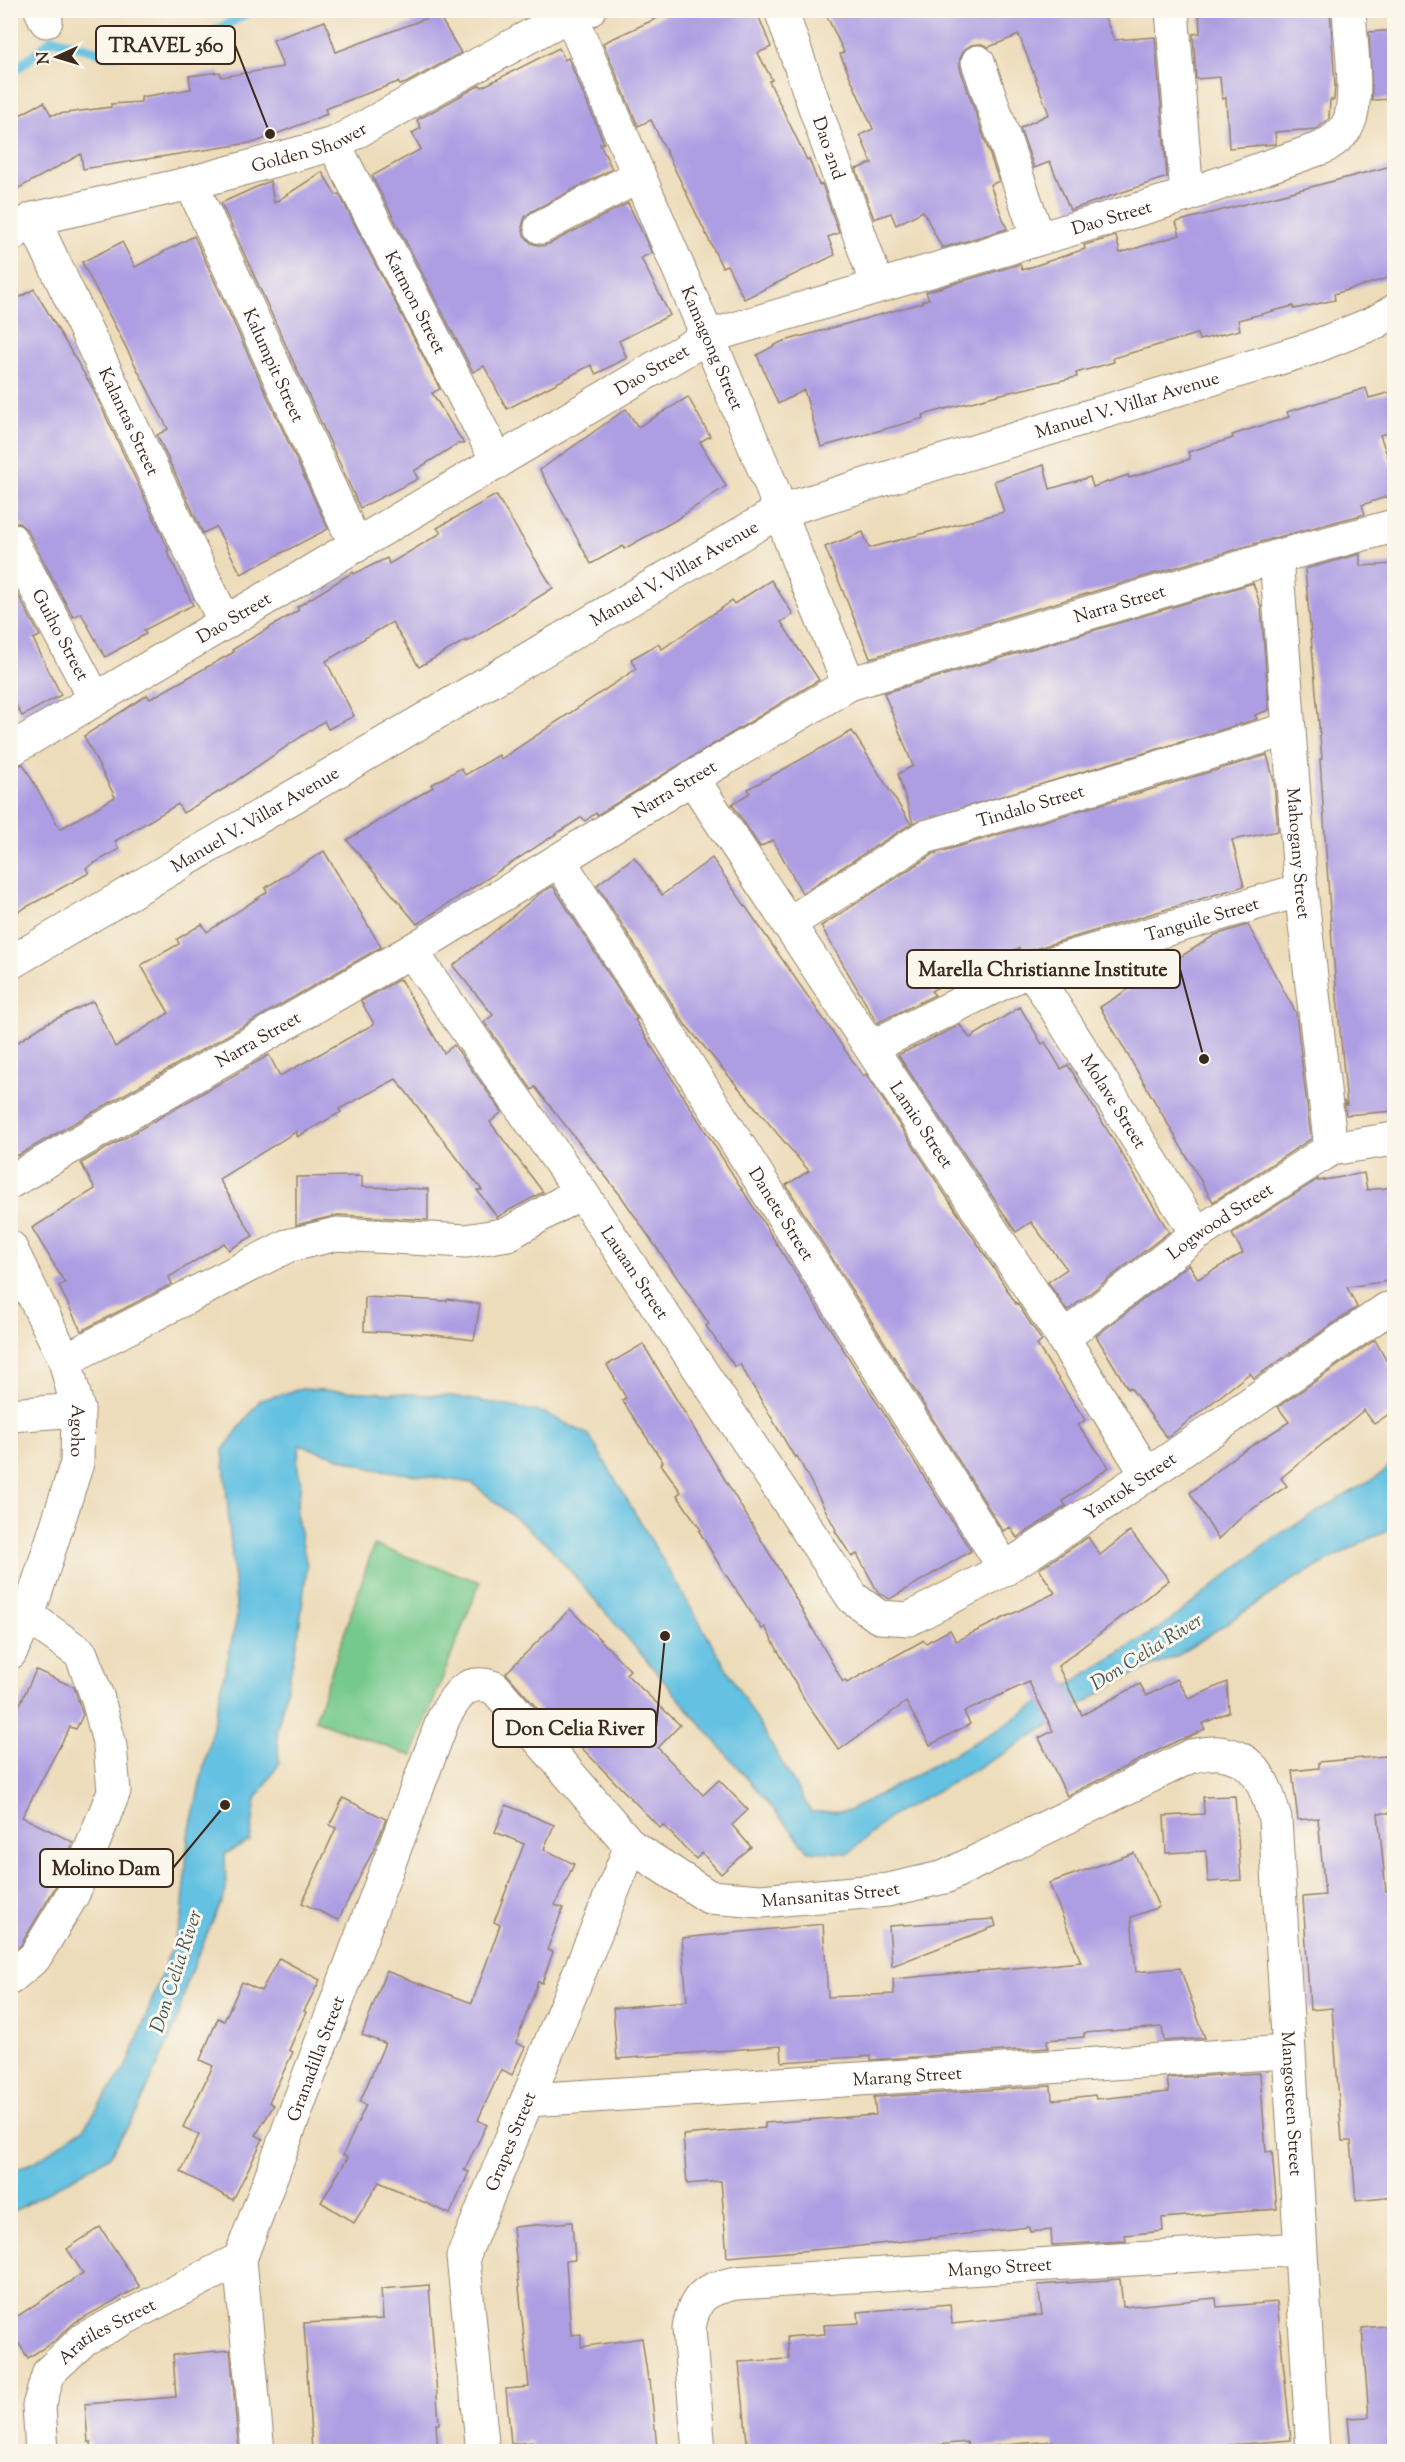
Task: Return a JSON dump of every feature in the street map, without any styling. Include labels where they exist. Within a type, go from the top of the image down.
[{"type":"street","name":"Dao 2nd","points":[[781,10],[877,285]]},
{"type":"street","name":"Dao Street","points":[[10,750],[707,337],[1187,195],[1324,147],[1337,138],[1348,124],[1353,87],[1349,10]]},
{"type":"street","points":[[1172,11],[1187,195]]},
{"type":"street","name":"Golden Shower","points":[[22,227],[334,144],[579,12]]},
{"type":"street","name":"Kamagong Street","points":[[579,12],[639,176],[780,511],[849,684]]},
{"type":"street","points":[[978,62],[1038,238]]},
{"type":"street","name":"Katmon Street","points":[[334,144],[498,462]]},
{"type":"street","points":[[541,227],[639,176]]},
{"type":"street","name":"Kalumpit Street","points":[[191,183],[356,546]]},
{"type":"street","name":"Kalantas Street","points":[[22,227],[225,623]]},
{"type":"street","name":"Manuel V. Villar Avenue","points":[[10,963],[780,511],[1309,349],[1376,322],[1395,311]]},
{"type":"street","name":"Narra Street","points":[[10,1182],[411,951],[849,684],[1276,557],[1395,526]]},
{"type":"street","name":"Guiho Street","points":[[10,539],[95,699]]},
{"type":"street","name":"Mahogany Street","points":[[1276,557],[1301,890],[1331,1149]]},
{"type":"street","name":"Tindalo Street","points":[[788,924],[926,837],[1289,729]]},
{"type":"street","name":"Lamio Street","points":[[692,778],[1063,1338],[1147,1475]]},
{"type":"street","name":"Danete Street","points":[[559,860],[1005,1569]]},
{"type":"street","name":"Tanguile Street","points":[[871,1047],[1031,969],[1301,890]]},
{"type":"street","name":"Lauaan Street","points":[[411,951],[581,1192],[853,1598]]},
{"type":"street","name":"Molave Street","points":[[1031,969],[1197,1234]]},
{"type":"street","name":"Logwood Street","points":[[1063,1338],[1197,1234],[1331,1149],[1395,1139]]},
{"type":"street","points":[[64,1360],[287,1246],[337,1234],[466,1241],[508,1234],[581,1192]]},
{"type":"street","name":"Agoho","points":[[10,1247],[64,1360],[78,1410],[77,1463],[28,1616],[10,1653]]},
{"type":"street","name":"Yantok Street","points":[[853,1598],[879,1617],[909,1619],[1005,1569],[1147,1475],[1387,1309],[1395,1308]]},
{"type":"street","points":[[10,1415],[78,1410]]},
{"type":"street","points":[[10,1978],[35,1958],[73,1894],[114,1791],[110,1746],[98,1699],[81,1653],[28,1616]]},
{"type":"street","name":"Mansanitas Street","points":[[470,1685],[484,1684],[495,1688],[631,1845],[709,1897],[761,1901],[888,1890],[945,1877],[1191,1756],[1219,1753],[1248,1762]]},
{"type":"street","name":"Granadilla Street","points":[[258,2451],[240,2259],[444,1718],[456,1697],[470,1685]]},
{"type":"street","name":"Mangosteen Street","points":[[1248,1762],[1265,1785],[1275,1819],[1287,2052],[1313,2451]]},
{"type":"street","name":"Grapes Street","points":[[483,2451],[463,2257],[631,1845]]},
{"type":"street","name":"Marang Street","points":[[528,2100],[1287,2052]]},
{"type":"street","name":"Mango Street","points":[[699,2451],[689,2329],[692,2310],[701,2296],[717,2287],[736,2283],[1300,2249]]},
{"type":"street","name":"Aratiles Street","points":[[42,2451],[39,2406],[49,2372],[84,2339],[240,2259]]},
{"type":"green space","points":[[374,1545],[480,1582],[412,1756],[315,1720]]},
{"type":"water","points":[[301,1389],[453,1396],[545,1413],[589,1435],[811,1812],[849,1811],[986,1736],[1166,1624],[1275,1537],[1383,1473],[1394,1461],[1394,1528],[1364,1541],[1289,1582],[1177,1656],[1121,1680],[1008,1751],[890,1817],[849,1853],[809,1851],[548,1545],[472,1483],[374,1469],[300,1445],[297,1463],[301,1484],[296,1513],[307,1566],[298,1639],[277,1730],[279,1764],[256,1799],[250,1841],[225,1854],[226,1891],[189,1976],[176,2024],[137,2112],[109,2157],[11,2213],[10,2172],[36,2161],[83,2129],[129,2062],[182,1919],[188,1838],[237,1617],[223,1450],[260,1400]]},
{"type":"building","points":[[675,10],[756,10],[771,47],[758,53],[807,160],[809,159],[819,185],[822,184],[839,233],[828,237],[835,255],[744,299],[727,265],[722,267],[651,120],[638,126],[603,43]]},
{"type":"building","points":[[824,10],[1102,10],[1114,40],[1155,37],[1167,177],[1070,210],[1050,162],[1034,168],[1020,128],[1049,114],[1019,35],[989,47],[981,44],[971,45],[964,50],[960,59],[960,68],[999,181],[990,185],[1007,229],[942,248],[923,211],[896,225],[891,213],[874,219],[856,169],[872,163],[860,135],[873,129],[840,54],[844,52]]},
{"type":"building","points":[[1199,10],[1330,10],[1335,85],[1334,100],[1330,100],[1329,119],[1317,129],[1275,132],[1276,144],[1229,148],[1226,98],[1222,99],[1220,77],[1196,79],[1193,34],[1200,33]]},
{"type":"building","points":[[438,14],[461,53],[406,83],[400,85],[398,82],[325,109],[327,114],[256,142],[83,169],[81,154],[10,193],[10,120],[44,102],[51,115],[111,107],[111,104],[141,102],[141,97],[191,89],[189,76],[220,72],[221,77],[283,67],[273,40],[325,21],[336,52]]},
{"type":"building","points":[[1395,30],[1395,99],[1372,100],[1369,32]]},
{"type":"building","points":[[559,48],[565,60],[568,58],[604,143],[600,144],[612,169],[532,211],[525,217],[522,227],[524,235],[531,243],[541,246],[549,244],[628,203],[652,253],[641,258],[670,315],[619,341],[627,358],[596,374],[591,365],[507,409],[484,366],[473,372],[372,176],[421,149],[412,133],[421,128],[417,120],[480,85],[482,87]]},
{"type":"building","points":[[1395,165],[1395,276],[1334,294],[1335,300],[1294,309],[1293,306],[1238,320],[1240,330],[1199,340],[1197,334],[1113,358],[1114,362],[1076,373],[1077,377],[923,415],[924,418],[821,447],[804,390],[778,404],[757,355],[781,342],[922,303],[929,299],[926,292],[1020,264],[1022,270],[1085,249],[1084,245],[1116,236],[1120,253],[1180,235],[1176,222]]},
{"type":"building","points":[[322,172],[336,195],[339,194],[440,389],[432,393],[464,444],[457,444],[414,471],[418,479],[360,508],[221,203],[270,181],[274,203]]},
{"type":"building","points":[[194,236],[328,529],[241,574],[216,527],[203,533],[157,435],[168,429],[82,262],[122,242],[135,267]]},
{"type":"building","points":[[34,289],[91,385],[193,605],[144,630],[146,634],[105,657],[81,613],[73,617],[27,530],[19,523],[10,520],[10,303]]},
{"type":"building","points":[[1366,388],[1369,398],[1395,391],[1395,431],[1380,435],[1395,477],[1395,494],[1362,505],[1365,514],[1271,539],[870,658],[825,547],[863,532],[869,548],[1004,512],[994,481],[1044,465],[1050,489],[1090,477],[1093,487],[1128,475],[1129,478],[1190,459],[1188,452],[1289,417],[1287,412]]},
{"type":"building","points":[[688,397],[710,436],[700,442],[726,486],[674,521],[624,549],[623,546],[591,564],[540,470],[626,409],[638,427]]},
{"type":"building","points":[[496,495],[553,588],[467,642],[466,640],[419,667],[392,622],[326,661],[354,716],[328,729],[324,721],[227,787],[183,813],[178,804],[115,841],[119,849],[86,868],[89,873],[10,916],[10,769],[23,764],[60,829],[115,797],[84,736],[147,695],[150,699],[234,652],[232,650],[299,610],[297,607],[353,572],[354,574],[387,558],[389,564],[441,533],[437,528]]},
{"type":"building","points":[[1360,554],[1360,566],[1395,564],[1395,1111],[1346,1115],[1332,942],[1320,759],[1322,759],[1305,569]]},
{"type":"building","points":[[10,580],[40,636],[33,639],[61,695],[22,716],[10,694]]},
{"type":"building","points":[[771,580],[793,614],[781,622],[819,680],[597,815],[596,813],[585,821],[582,817],[417,924],[347,840],[461,768],[465,775],[499,755],[501,759],[636,669],[631,659],[658,644],[662,649],[732,601],[734,604]]},
{"type":"building","points":[[1253,583],[1261,607],[1269,710],[1255,715],[1257,719],[913,823],[898,774],[913,766],[884,693]]},
{"type":"building","points":[[852,731],[911,824],[802,893],[773,840],[760,847],[732,804],[750,793],[748,789]]},
{"type":"building","points":[[1267,755],[1274,781],[1278,831],[1232,840],[1244,886],[1021,953],[1019,948],[941,979],[944,984],[931,991],[935,995],[877,1023],[821,926],[933,854]]},
{"type":"building","points":[[324,851],[381,947],[17,1156],[10,1143],[10,1047],[47,1023],[93,1001],[115,1047],[169,1013],[141,965],[179,944],[177,939],[202,924],[207,932],[267,892],[265,888]]},
{"type":"building","points":[[634,857],[662,895],[712,858],[863,1076],[866,1074],[1042,1341],[1037,1345],[1085,1420],[1078,1425],[1109,1467],[1063,1501],[1066,1506],[1017,1538],[1010,1527],[1003,1531],[786,1185],[809,1171],[684,1023],[597,885]]},
{"type":"building","points":[[553,886],[637,1019],[635,1020],[971,1551],[890,1599],[879,1594],[857,1554],[852,1557],[835,1531],[797,1456],[795,1458],[740,1364],[735,1367],[706,1326],[709,1324],[621,1196],[535,1087],[532,1090],[484,1022],[493,1015],[453,966],[539,894]]},
{"type":"building","points":[[1248,925],[1296,1013],[1311,1139],[1213,1202],[1100,1007],[1215,935]]},
{"type":"building","points":[[400,979],[444,1053],[454,1045],[502,1112],[490,1122],[543,1192],[497,1217],[477,1190],[482,1190],[396,1079],[339,1109],[341,1112],[297,1137],[297,1131],[219,1179],[253,1236],[229,1250],[224,1243],[169,1277],[172,1284],[81,1331],[59,1286],[65,1283],[32,1228],[95,1189],[81,1163],[269,1055],[280,1076],[374,1024],[361,1001]]},
{"type":"building","points":[[1020,1007],[1042,1044],[1045,1042],[1061,1069],[1068,1065],[1169,1232],[1067,1311],[1048,1282],[1067,1269],[1031,1222],[1016,1232],[898,1055],[960,1025],[970,1038]]},
{"type":"building","points":[[1364,1173],[1367,1190],[1395,1187],[1395,1280],[1347,1287],[1357,1307],[1254,1378],[1250,1373],[1167,1438],[1130,1387],[1128,1389],[1096,1336],[1189,1264],[1198,1279],[1243,1253],[1232,1234],[1318,1179],[1318,1181]]},
{"type":"building","points":[[362,1176],[362,1187],[428,1189],[428,1220],[338,1215],[296,1225],[296,1177]]},
{"type":"building","points":[[365,1297],[447,1301],[448,1299],[480,1304],[474,1340],[426,1334],[364,1331]]},
{"type":"building","points":[[1375,1340],[1395,1376],[1395,1410],[1374,1424],[1364,1410],[1281,1478],[1287,1486],[1245,1514],[1218,1539],[1190,1493],[1237,1455],[1289,1422],[1278,1407]]},
{"type":"building","points":[[643,1344],[777,1566],[843,1682],[845,1680],[847,1683],[924,1640],[926,1643],[950,1630],[956,1641],[1055,1593],[1039,1569],[1088,1537],[1100,1555],[1130,1531],[1169,1580],[1058,1666],[1082,1715],[1140,1684],[1147,1696],[1177,1679],[1189,1699],[1227,1682],[1229,1712],[1202,1724],[1205,1729],[1067,1796],[1039,1738],[1053,1731],[1029,1682],[964,1712],[970,1724],[930,1745],[906,1702],[839,1750],[807,1704],[765,1627],[762,1629],[720,1566],[699,1531],[701,1530],[677,1495],[681,1492],[622,1400],[626,1398],[607,1365]]},
{"type":"building","points":[[570,1609],[630,1670],[626,1674],[680,1725],[658,1748],[703,1795],[719,1780],[748,1810],[732,1825],[751,1847],[721,1874],[702,1853],[696,1859],[663,1825],[660,1828],[568,1734],[563,1738],[506,1673]]},
{"type":"building","points":[[36,1670],[74,1687],[83,1715],[76,1729],[70,1727],[22,1817],[73,1842],[56,1886],[21,1945],[10,1953],[10,1725]]},
{"type":"building","points":[[1386,1756],[1390,1813],[1378,1813],[1386,1891],[1395,1890],[1395,2197],[1356,2201],[1351,2141],[1342,2141],[1332,2008],[1310,2010],[1303,1897],[1325,1895],[1318,1818],[1298,1820],[1292,1771],[1319,1768],[1319,1762]]},
{"type":"building","points":[[1235,1796],[1241,1880],[1208,1882],[1206,1851],[1166,1853],[1164,1816],[1204,1814],[1203,1797]]},
{"type":"building","points":[[343,1798],[386,1819],[375,1847],[338,1920],[302,1903],[336,1828],[330,1825]]},
{"type":"building","points":[[506,1805],[554,1825],[544,1849],[574,1864],[555,1905],[563,1908],[547,1950],[553,1952],[542,1983],[538,1982],[516,2043],[525,2047],[512,2075],[501,2069],[478,2120],[487,2125],[464,2170],[469,2172],[450,2214],[379,2182],[354,2223],[321,2202],[348,2157],[343,2155],[366,2105],[360,2102],[385,2043],[362,2035],[386,1971],[472,2003],[500,1925],[494,1922],[524,1844],[495,1832]]},
{"type":"building","points":[[1134,1853],[1159,1907],[1131,1917],[1136,1972],[1180,1968],[1205,2038],[1164,2041],[1162,2027],[1084,2033],[1084,2037],[1047,2040],[1048,2048],[871,2060],[871,2056],[782,2062],[781,2046],[617,2059],[613,2008],[687,2001],[682,1938],[823,1924],[828,1997],[894,1994],[893,1979],[1081,1962],[1049,1883]]},
{"type":"building","points":[[994,1919],[996,1926],[892,1966],[889,1926]]},
{"type":"building","points":[[279,1958],[320,1980],[304,2011],[306,2012],[289,2050],[293,2052],[269,2102],[274,2105],[256,2135],[263,2139],[233,2200],[181,2172],[199,2135],[183,2127],[213,2066],[200,2060],[218,2018],[224,2021],[242,1982],[261,1991]]},
{"type":"building","points":[[1260,2073],[1266,2152],[1272,2151],[1277,2209],[1162,2218],[1163,2231],[1125,2235],[1126,2241],[1052,2245],[1051,2230],[1030,2232],[1029,2227],[860,2246],[727,2257],[721,2181],[687,2184],[683,2135],[765,2128],[765,2123],[876,2115],[874,2097],[1051,2086],[1052,2100],[1095,2095],[1096,2099],[1169,2092],[1167,2078]]},
{"type":"building","points":[[572,2222],[575,2260],[566,2261],[571,2335],[581,2334],[581,2347],[642,2338],[648,2380],[650,2380],[657,2447],[611,2451],[532,2451],[532,2442],[511,2444],[506,2389],[529,2387],[513,2227]]},
{"type":"building","points":[[100,2227],[140,2287],[75,2322],[53,2342],[28,2358],[10,2330],[10,2321],[83,2273],[67,2249]]},
{"type":"building","points":[[1120,2279],[1123,2307],[1216,2298],[1217,2307],[1277,2302],[1291,2440],[1229,2445],[1229,2449],[1182,2451],[1054,2451],[1053,2441],[968,2448],[967,2442],[907,2448],[907,2451],[748,2451],[739,2362],[789,2359],[787,2337],[825,2334],[824,2325],[859,2323],[858,2312],[950,2304],[952,2324],[1042,2315],[1038,2285]]},
{"type":"building","points":[[429,2285],[439,2424],[436,2424],[438,2451],[312,2451],[304,2323],[383,2319],[381,2289]]},
{"type":"building","points":[[1395,2325],[1395,2451],[1351,2451],[1348,2418],[1369,2417],[1362,2328]]},
{"type":"building","points":[[230,2350],[239,2451],[92,2451],[91,2442],[88,2442],[85,2404],[176,2397],[173,2355]]},
{"type":"waterway","points":[[10,72],[53,39],[108,55],[203,38],[252,10]]},
{"type":"place","name":"TRAVEL 360","points":[[270,134]]},
{"type":"place","name":"Marella Christianne Institute","points":[[1204,1059]]},
{"type":"place","name":"Don Celia River","points":[[665,1636]]},
{"type":"place","name":"Molino Dam","points":[[225,1805]]}]
